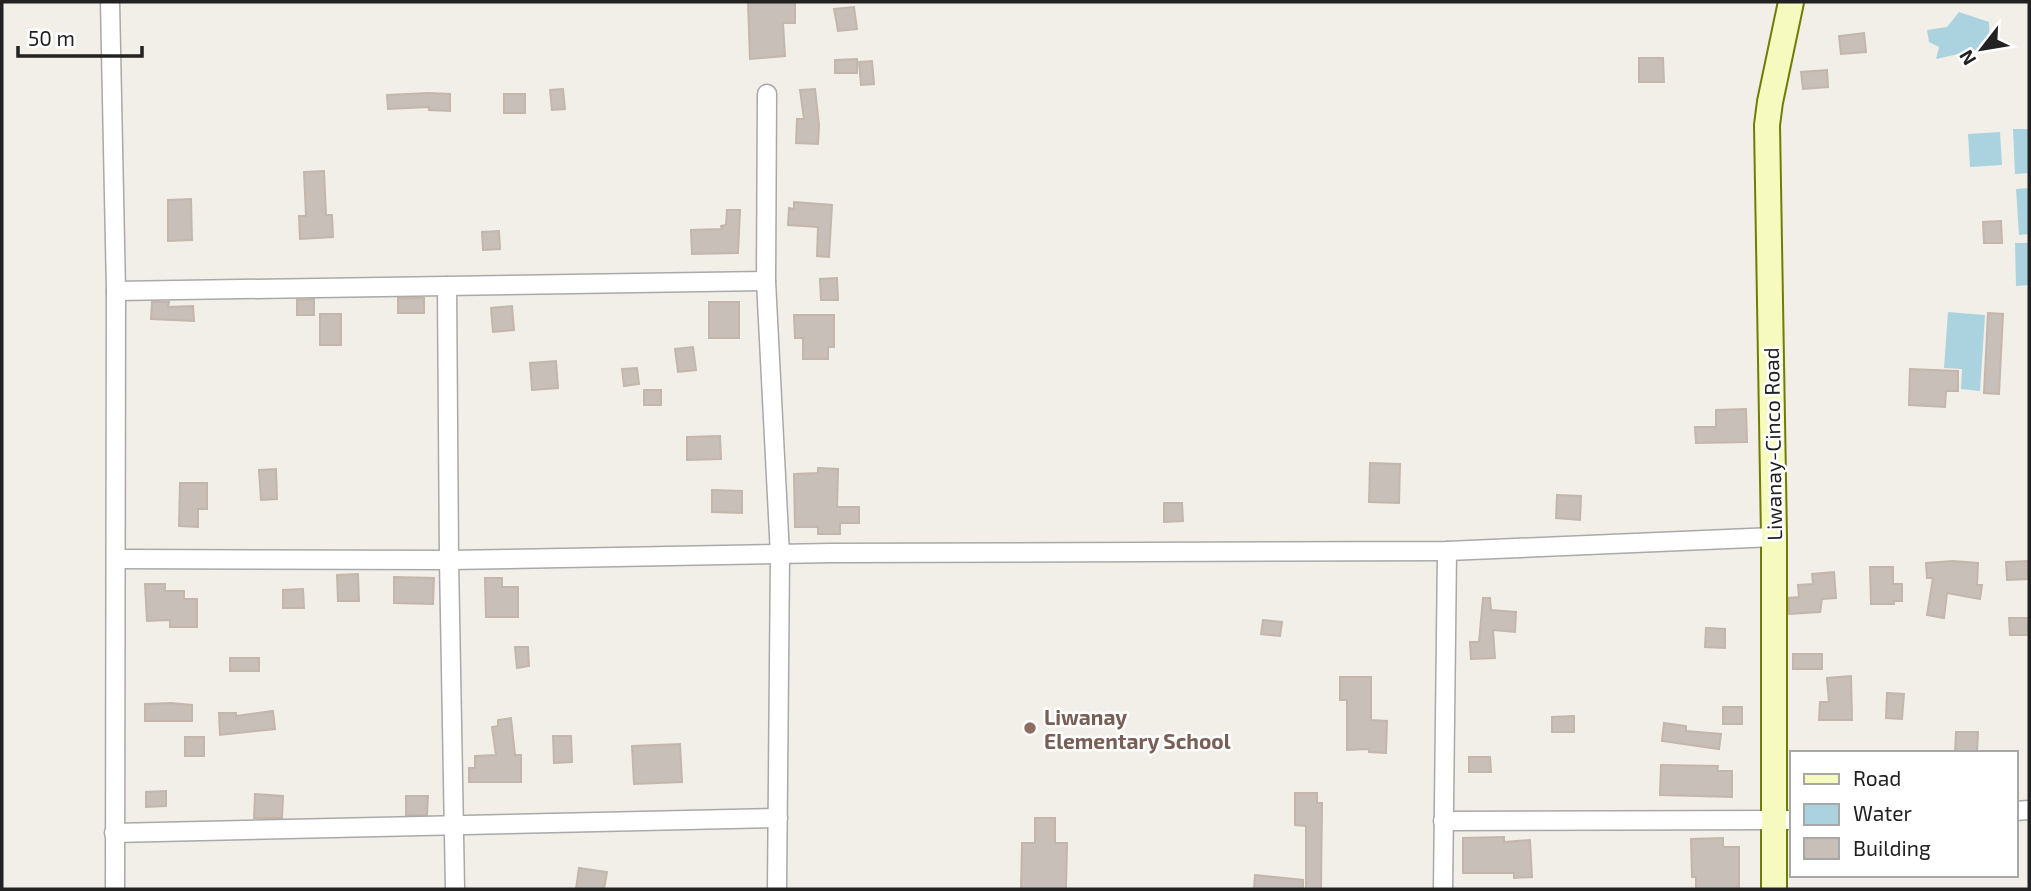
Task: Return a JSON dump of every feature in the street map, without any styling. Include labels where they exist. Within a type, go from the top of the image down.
[{"type":"street","points":[[110,2],[116,290],[115,889]]},
{"type":"street","name":"Liwanay-Cinco Road","points":[[1774,889],[1783,821],[1774,537],[1768,125],[1770,102],[1791,2]]},
{"type":"street","points":[[767,94],[766,281],[780,555],[777,889]]},
{"type":"street","points":[[116,290],[766,281]]},
{"type":"street","points":[[447,286],[455,889]]},
{"type":"street","points":[[116,559],[449,560],[1109,551],[1447,551],[1774,537]]},
{"type":"street","points":[[1443,889],[1447,551]]},
{"type":"street","points":[[114,833],[778,818]]},
{"type":"street","points":[[1443,821],[1783,821]]},
{"type":"water","points":[[1959,12],[1989,22],[1990,47],[1936,59],[1939,47],[1929,42],[1927,30],[1947,27]]},
{"type":"water","points":[[2013,129],[2029,129],[2029,173],[2015,174]]},
{"type":"water","points":[[2000,132],[2002,165],[1970,167],[1968,134]]},
{"type":"water","points":[[2029,188],[2029,234],[2019,235],[2016,189]]},
{"type":"water","points":[[2015,243],[2029,243],[2029,285],[2016,286]]},
{"type":"water","points":[[1948,312],[1985,315],[1980,391],[1961,389],[1962,369],[1944,368]]},
{"type":"building","points":[[748,2],[795,2],[795,23],[783,23],[785,56],[750,59]]},
{"type":"building","points":[[854,7],[857,29],[838,31],[834,9]]},
{"type":"building","points":[[1864,33],[1866,52],[1841,54],[1839,36]]},
{"type":"building","points":[[1639,58],[1663,58],[1664,82],[1639,82]]},
{"type":"building","points":[[857,59],[857,73],[835,73],[835,60]]},
{"type":"building","points":[[872,61],[874,84],[861,85],[859,62]]},
{"type":"building","points":[[1827,70],[1828,87],[1803,89],[1801,72]]},
{"type":"building","points":[[563,89],[565,109],[552,110],[550,90]]},
{"type":"building","points":[[815,89],[818,144],[796,143],[797,119],[804,119],[800,90]]},
{"type":"building","points":[[450,94],[450,111],[429,110],[429,107],[388,109],[387,95]]},
{"type":"building","points":[[504,94],[525,94],[525,113],[504,113]]},
{"type":"building","points":[[324,171],[326,215],[332,215],[333,237],[300,239],[299,216],[306,216],[304,172]]},
{"type":"building","points":[[191,199],[192,240],[168,241],[168,200]]},
{"type":"building","points":[[794,202],[832,205],[829,257],[817,256],[818,227],[788,225],[789,208],[794,209]]},
{"type":"building","points":[[727,210],[740,210],[738,253],[692,254],[691,230],[722,229],[721,226],[726,225]]},
{"type":"building","points":[[2001,221],[2002,243],[1984,243],[1983,222]]},
{"type":"building","points":[[499,231],[500,249],[483,250],[482,232]]},
{"type":"building","points":[[837,278],[838,300],[821,300],[820,279]]},
{"type":"building","points":[[398,298],[424,298],[424,313],[398,313]]},
{"type":"building","points":[[314,299],[314,315],[297,315],[297,300]]},
{"type":"building","points":[[152,302],[169,302],[168,307],[193,306],[194,321],[151,319]]},
{"type":"building","points":[[709,302],[739,302],[739,338],[709,338]]},
{"type":"building","points":[[512,306],[514,330],[493,332],[491,308]]},
{"type":"building","points":[[1988,313],[2003,314],[1999,394],[1984,393]]},
{"type":"building","points":[[320,314],[341,314],[341,345],[320,345]]},
{"type":"building","points":[[794,315],[834,315],[834,347],[828,347],[828,359],[803,359],[803,338],[795,338]]},
{"type":"building","points":[[693,347],[696,370],[678,372],[675,349]]},
{"type":"building","points":[[556,361],[558,388],[532,390],[530,363]]},
{"type":"building","points":[[637,368],[639,384],[624,386],[622,369]]},
{"type":"building","points":[[1910,369],[1958,371],[1958,391],[1946,391],[1945,407],[1909,405]]},
{"type":"building","points":[[644,390],[661,390],[661,405],[644,405]]},
{"type":"building","points":[[1746,409],[1747,442],[1696,443],[1695,427],[1716,427],[1716,410]]},
{"type":"building","points":[[720,436],[721,459],[687,460],[687,437]]},
{"type":"building","points":[[1370,463],[1400,464],[1399,503],[1369,502]]},
{"type":"building","points":[[818,468],[838,469],[837,507],[859,507],[859,523],[840,523],[840,534],[818,534],[818,527],[795,527],[794,474],[818,473]]},
{"type":"building","points":[[276,469],[277,499],[261,500],[259,470]]},
{"type":"building","points":[[180,483],[207,483],[207,509],[198,509],[198,527],[179,526]]},
{"type":"building","points":[[712,490],[742,491],[742,513],[712,512]]},
{"type":"building","points":[[1557,495],[1581,496],[1580,520],[1556,518]]},
{"type":"building","points":[[1164,503],[1182,503],[1183,521],[1164,522]]},
{"type":"building","points":[[2029,561],[2029,579],[2007,580],[2006,562]]},
{"type":"building","points":[[1926,563],[1978,563],[1977,585],[1982,585],[1980,599],[1947,593],[1944,618],[1927,615],[1933,578],[1927,578]]},
{"type":"building","points":[[1870,567],[1893,567],[1893,584],[1902,584],[1902,601],[1894,601],[1894,604],[1871,604]]},
{"type":"building","points":[[1834,572],[1836,598],[1822,599],[1820,612],[1789,614],[1789,598],[1799,597],[1798,585],[1813,584],[1812,574]]},
{"type":"building","points":[[358,574],[359,601],[338,601],[337,575]]},
{"type":"building","points":[[394,577],[434,578],[433,604],[394,603]]},
{"type":"building","points":[[485,578],[502,578],[502,587],[518,587],[518,617],[486,617]]},
{"type":"building","points":[[145,584],[165,584],[165,591],[184,591],[184,599],[197,599],[197,627],[170,627],[170,620],[147,621]]},
{"type":"building","points":[[303,589],[304,608],[283,608],[283,590]]},
{"type":"building","points":[[1483,598],[1490,598],[1491,610],[1516,612],[1515,632],[1493,630],[1495,658],[1471,659],[1470,642],[1479,642]]},
{"type":"building","points":[[2009,618],[2029,618],[2029,635],[2010,635]]},
{"type":"building","points":[[1263,620],[1282,622],[1280,636],[1261,634]]},
{"type":"building","points":[[1706,628],[1725,629],[1725,648],[1705,647]]},
{"type":"building","points":[[515,647],[528,647],[529,666],[517,668]]},
{"type":"building","points":[[1793,654],[1822,654],[1822,669],[1793,669]]},
{"type":"building","points":[[230,658],[259,658],[259,671],[230,671]]},
{"type":"building","points":[[1851,676],[1852,720],[1819,720],[1820,702],[1829,702],[1827,678]]},
{"type":"building","points":[[1340,677],[1371,677],[1371,720],[1387,721],[1386,753],[1369,752],[1369,749],[1347,750],[1347,700],[1340,700]]},
{"type":"building","points":[[1887,693],[1904,694],[1902,719],[1886,718]]},
{"type":"building","points":[[145,704],[192,705],[192,721],[145,721]]},
{"type":"building","points":[[1723,707],[1742,707],[1742,724],[1723,724]]},
{"type":"building","points":[[273,711],[275,729],[220,735],[219,713],[236,713],[236,716]]},
{"type":"building","points":[[1574,716],[1574,732],[1552,732],[1552,717]]},
{"type":"building","points":[[511,718],[515,755],[521,755],[521,782],[469,782],[469,768],[475,768],[475,756],[496,755],[492,727],[498,726],[498,720]]},
{"type":"building","points":[[1664,723],[1686,726],[1686,731],[1721,734],[1719,749],[1662,741]]},
{"type":"building","points":[[1956,732],[1978,732],[1977,751],[1955,751]]},
{"type":"building","points":[[553,736],[571,736],[572,762],[554,763]]},
{"type":"building","points":[[185,737],[204,737],[204,756],[185,756]]},
{"type":"building","points":[[680,744],[682,782],[634,784],[632,746]]},
{"type":"building","points":[[1469,757],[1490,757],[1491,772],[1469,772]]},
{"type":"building","points":[[1661,765],[1718,766],[1717,771],[1732,771],[1732,797],[1660,795]]},
{"type":"building","points":[[166,791],[166,806],[146,807],[146,792]]},
{"type":"building","points":[[1295,793],[1317,793],[1317,803],[1322,803],[1321,889],[1306,889],[1306,826],[1295,825]]},
{"type":"building","points":[[255,794],[283,796],[282,818],[254,818]]},
{"type":"building","points":[[406,796],[428,796],[427,815],[406,815]]},
{"type":"building","points":[[1035,818],[1055,818],[1055,843],[1067,843],[1066,889],[1021,889],[1022,843],[1035,843]]},
{"type":"building","points":[[1504,837],[1504,842],[1530,840],[1532,877],[1514,878],[1514,873],[1463,873],[1463,838]]},
{"type":"building","points":[[1723,838],[1723,847],[1739,847],[1739,889],[1696,889],[1696,877],[1692,877],[1691,839]]},
{"type":"building","points":[[579,868],[607,872],[604,889],[576,889]]},
{"type":"building","points":[[1255,875],[1303,880],[1303,889],[1254,889]]},
{"type":"place","name":"Liwanay Elementary School","points":[[1030,728]]}]
